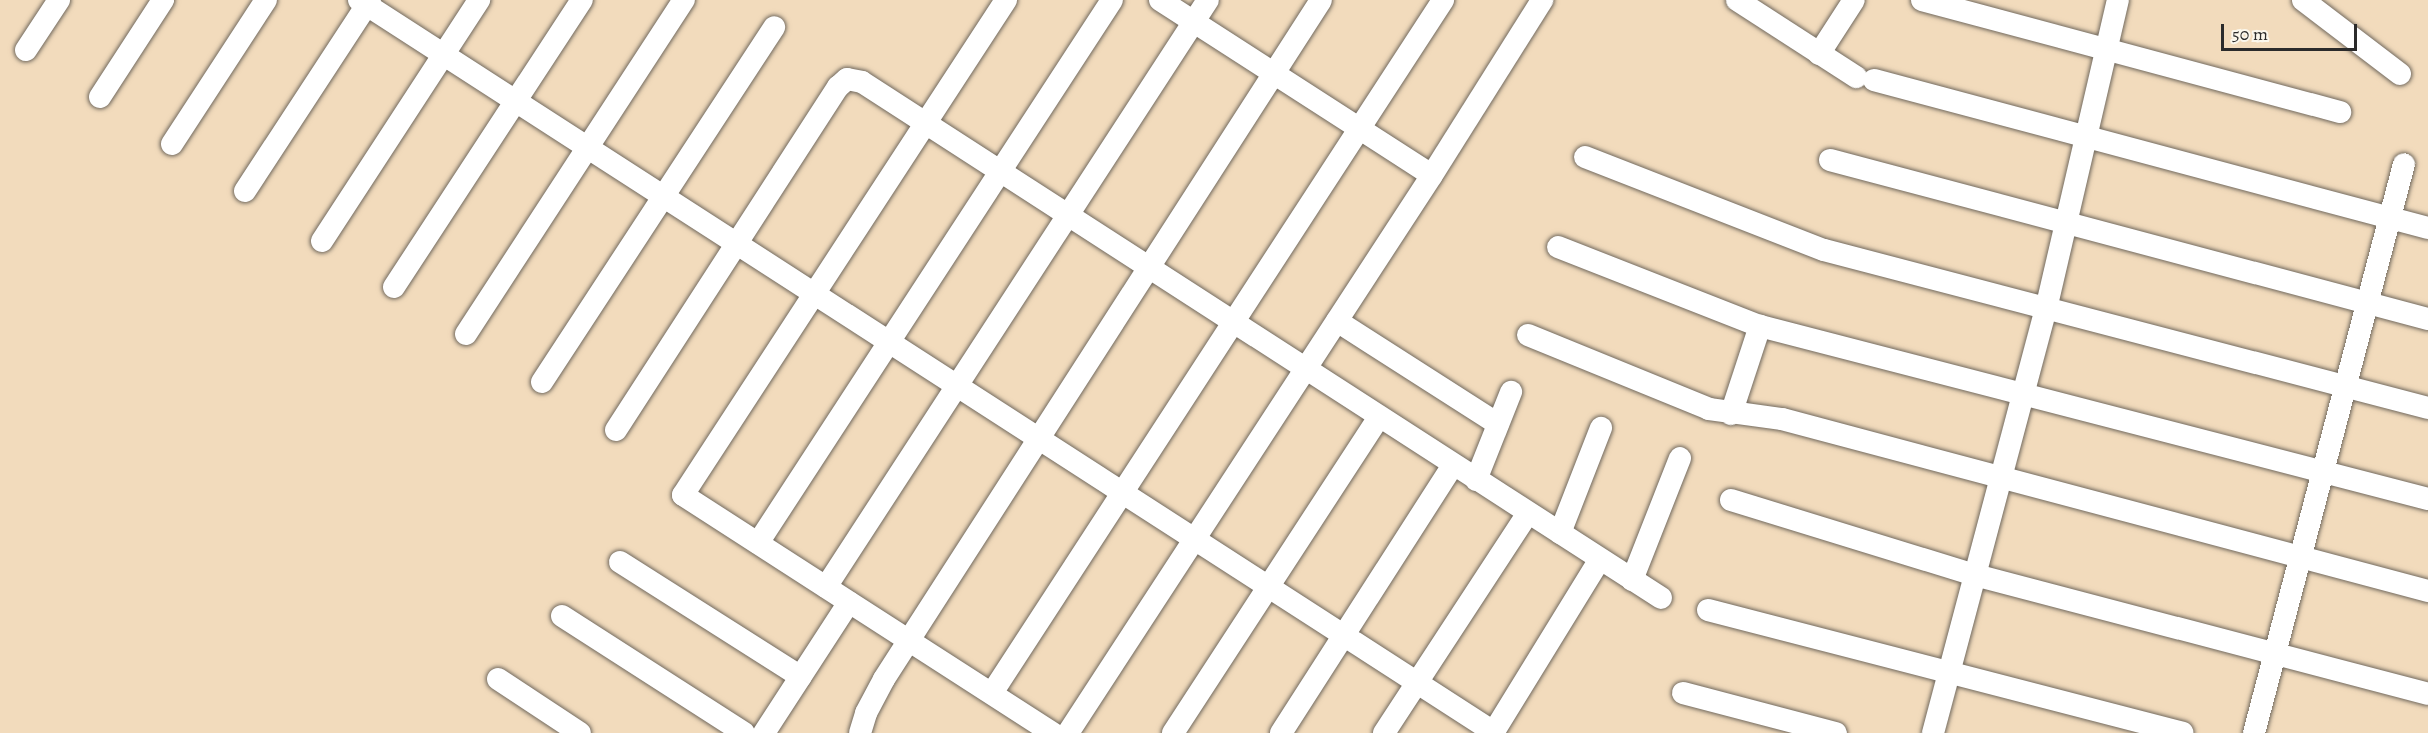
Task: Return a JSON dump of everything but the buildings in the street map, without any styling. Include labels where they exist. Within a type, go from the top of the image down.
[{"type":"street","points":[[26,50],[59,0]]},
{"type":"street","points":[[100,97],[163,0]]},
{"type":"street","points":[[172,144],[266,0]]},
{"type":"street","points":[[322,241],[479,0]]},
{"type":"street","points":[[394,287],[582,0]]},
{"type":"street","points":[[466,334],[684,0]]},
{"type":"street","points":[[1006,0],[683,495],[826,586],[909,644],[992,693],[1053,733]]},
{"type":"street","points":[[758,543],[1112,0]]},
{"type":"street","points":[[1160,0],[1432,175]]},
{"type":"street","points":[[826,586],[1208,0]]},
{"type":"street","points":[[860,733],[866,713],[884,679],[909,644],[1037,437],[1321,0]]},
{"type":"street","points":[[992,693],[1443,0]]},
{"type":"street","points":[[1068,733],[1432,175],[1542,0]]},
{"type":"street","points":[[1820,54],[1854,0]]},
{"type":"street","points":[[1922,0],[2107,52],[2340,112]]},
{"type":"street","points":[[1933,733],[2046,309],[2064,222],[2118,0]]},
{"type":"street","points":[[2303,0],[2400,74]]},
{"type":"street","points":[[245,191],[366,2],[1494,733],[1600,559]]},
{"type":"street","points":[[1744,2],[1820,54],[1865,78],[2428,228]]},
{"type":"street","points":[[542,382],[774,27]]},
{"type":"street","points":[[616,430],[838,87],[847,79],[862,82],[999,173],[1661,598]]},
{"type":"street","points":[[1585,157],[1791,240],[2428,408]]},
{"type":"street","points":[[1830,160],[2428,319]]},
{"type":"street","points":[[2254,733],[2272,656],[2303,559],[2404,164]]},
{"type":"street","points":[[1558,247],[1760,326],[2428,500]]},
{"type":"street","points":[[1337,321],[1498,424]]},
{"type":"street","points":[[1731,414],[1760,326]]},
{"type":"street","points":[[1528,335],[1709,409],[1731,414],[1782,419],[2428,591]]},
{"type":"street","points":[[1476,480],[1511,392]]},
{"type":"street","points":[[1173,733],[1379,417]]},
{"type":"street","points":[[1560,533],[1601,428]]},
{"type":"street","points":[[1632,580],[1680,458]]},
{"type":"street","points":[[1281,733],[1346,636],[1453,465]]},
{"type":"street","points":[[1731,500],[1975,575],[2272,656],[2428,694]]},
{"type":"street","points":[[1384,733],[1528,513]]},
{"type":"street","points":[[620,562],[801,677]]},
{"type":"street","points":[[764,733],[849,602]]},
{"type":"street","points":[[1708,610],[2182,733]]},
{"type":"street","points":[[562,616],[744,733]]},
{"type":"street","points":[[498,679],[580,733]]},
{"type":"street","points":[[1683,693],[1836,733]]}]
